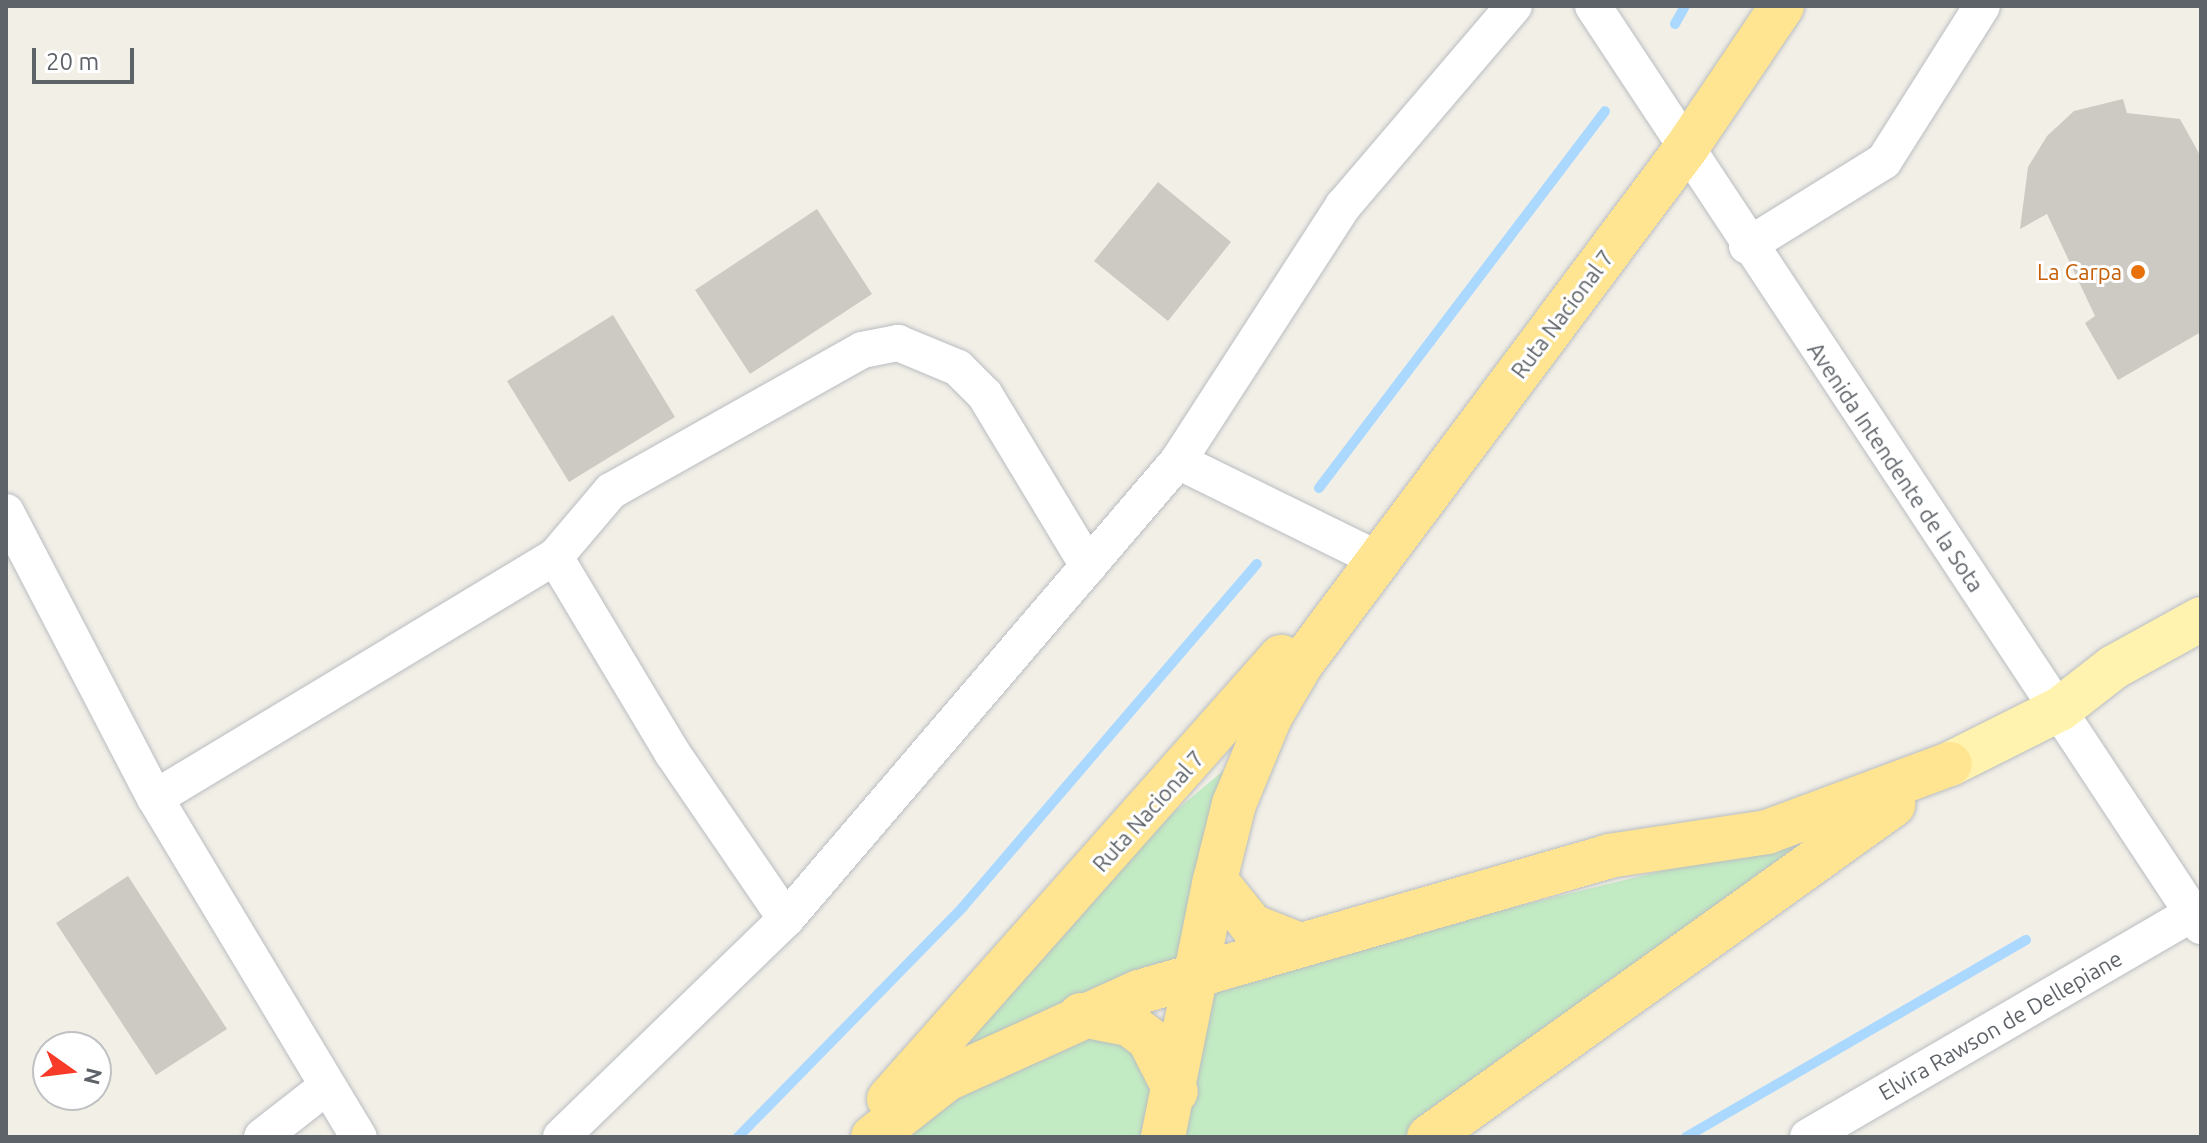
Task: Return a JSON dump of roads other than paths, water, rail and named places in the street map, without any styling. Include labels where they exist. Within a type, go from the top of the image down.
[{"type":"highway","name":"Ruta Nacional 7","points":[[1163,1137],[1176,1092],[1194,973],[1234,804],[1270,717],[1436,481],[1687,147],[1782,6]]},
{"type":"highway","name":"Ruta Nacional 7","points":[[855,1137],[1436,481]]},
{"type":"highway","points":[[873,1137],[947,1079],[1081,1015],[1194,973],[1609,856],[1767,832],[1950,764]]},
{"type":"highway","points":[[1429,1137],[1950,764]]},
{"type":"highway","points":[[1215,880],[1252,926],[1295,943]]},
{"type":"highway","points":[[1081,1015],[1129,1024],[1149,1039],[1176,1092]]},
{"type":"main road","points":[[1950,764],[2060,709],[2114,667],[2201,619]]},
{"type":"street","points":[[561,1137],[786,919],[1178,461],[1343,206],[1514,6]]},
{"type":"street","name":"Avenida Intendente de la Sota","points":[[1593,6],[1687,147],[1747,246],[2060,709],[2197,920]]},
{"type":"street","points":[[1747,246],[1884,161],[1982,6]]},
{"type":"street","points":[[155,798],[555,557],[611,491],[862,350],[898,343],[958,368],[985,395],[1088,566]]},
{"type":"street","points":[[1178,461],[1369,555]]},
{"type":"street","points":[[6,512],[155,798],[326,1087],[359,1137]]},
{"type":"street","points":[[555,557],[673,754],[786,919]]},
{"type":"street","name":"Elvira Rawson de Dellepiane","points":[[1808,1137],[2197,920]]},
{"type":"street","points":[[262,1137],[326,1087]]},
{"type":"waterway","points":[[1675,24],[1685,6]]},
{"type":"waterway","points":[[1319,488],[1605,111]]},
{"type":"waterway","points":[[738,1137],[962,908],[1257,564]]},
{"type":"waterway","points":[[1686,1137],[2026,940]]},
{"type":"place","name":"La Carpa","points":[[2138,272]]}]
